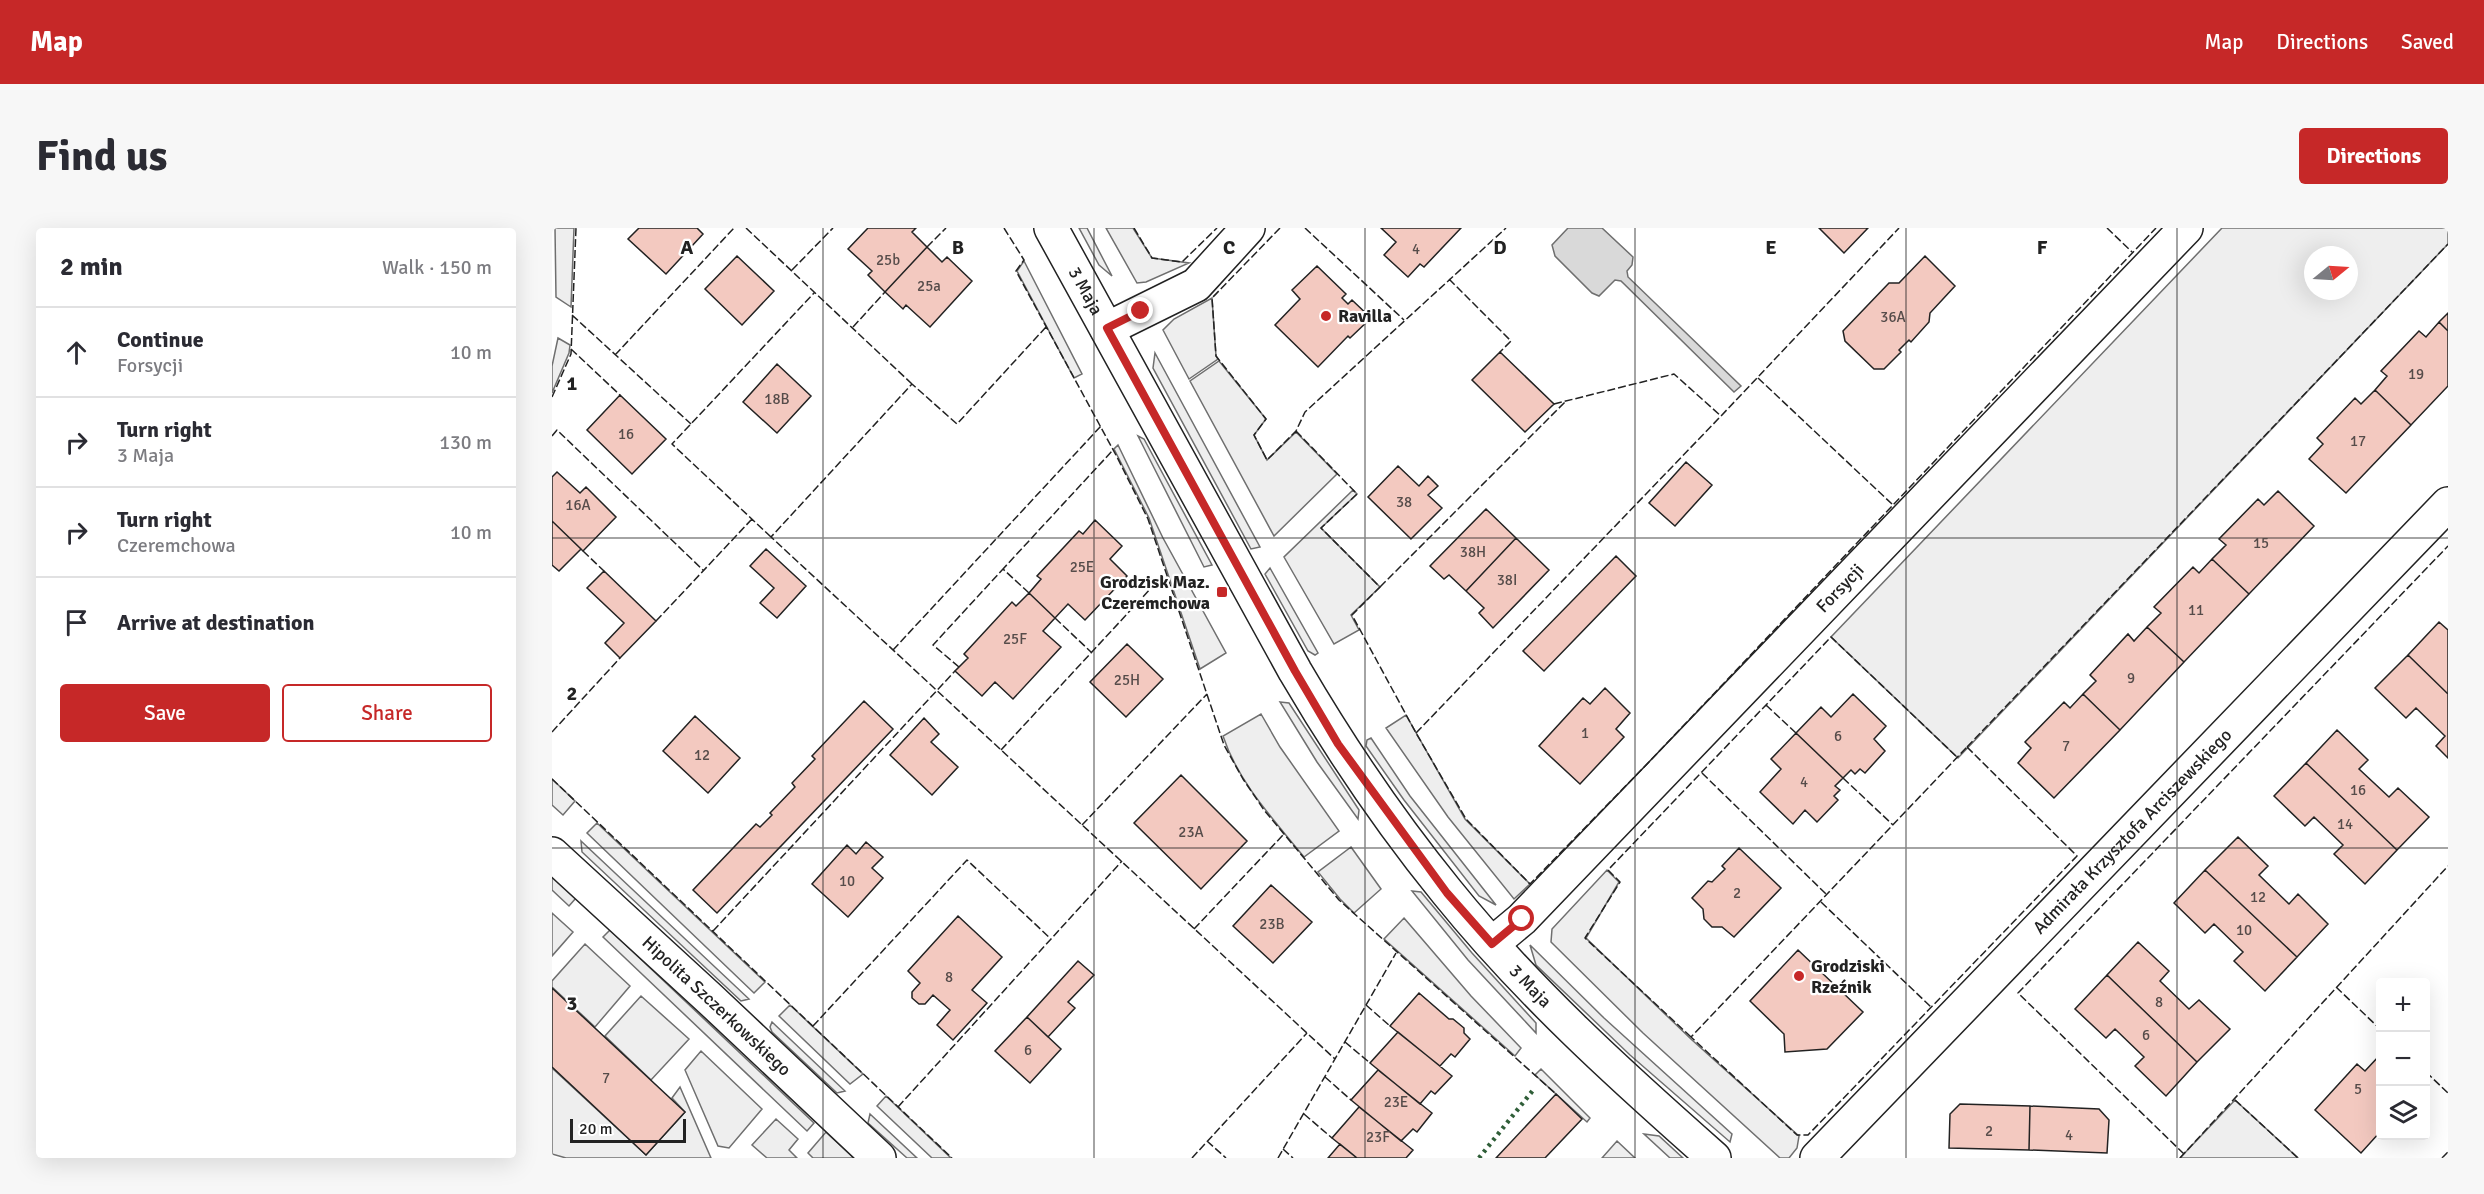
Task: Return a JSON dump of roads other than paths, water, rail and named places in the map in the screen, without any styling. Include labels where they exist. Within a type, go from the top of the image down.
[{"type":"street","name":"3 Maja","points":[[1051,228],[1284,652],[1338,744],[1447,893],[1492,944],[1564,1020],[1640,1093],[1714,1158]]},
{"type":"street","points":[[1107,328],[1196,285],[1248,228]]},
{"type":"street","name":"Forsycji","points":[[1492,944],[1522,919],[2186,228]]},
{"type":"street","name":"Admirała Krzysztofa Arciszewskiego","points":[[1817,1158],[2448,504]]},
{"type":"street","name":"Hipolita Szczerkowskiego","points":[[552,854],[879,1158]]},
{"type":"place","name":"Ravilla","points":[[1326,316]]},
{"type":"place","name":"Grodzisk Maz. Czeremchowa","points":[[1222,592]]},
{"type":"place","name":"Grodziski Rzeźnik","points":[[1799,976]]}]
